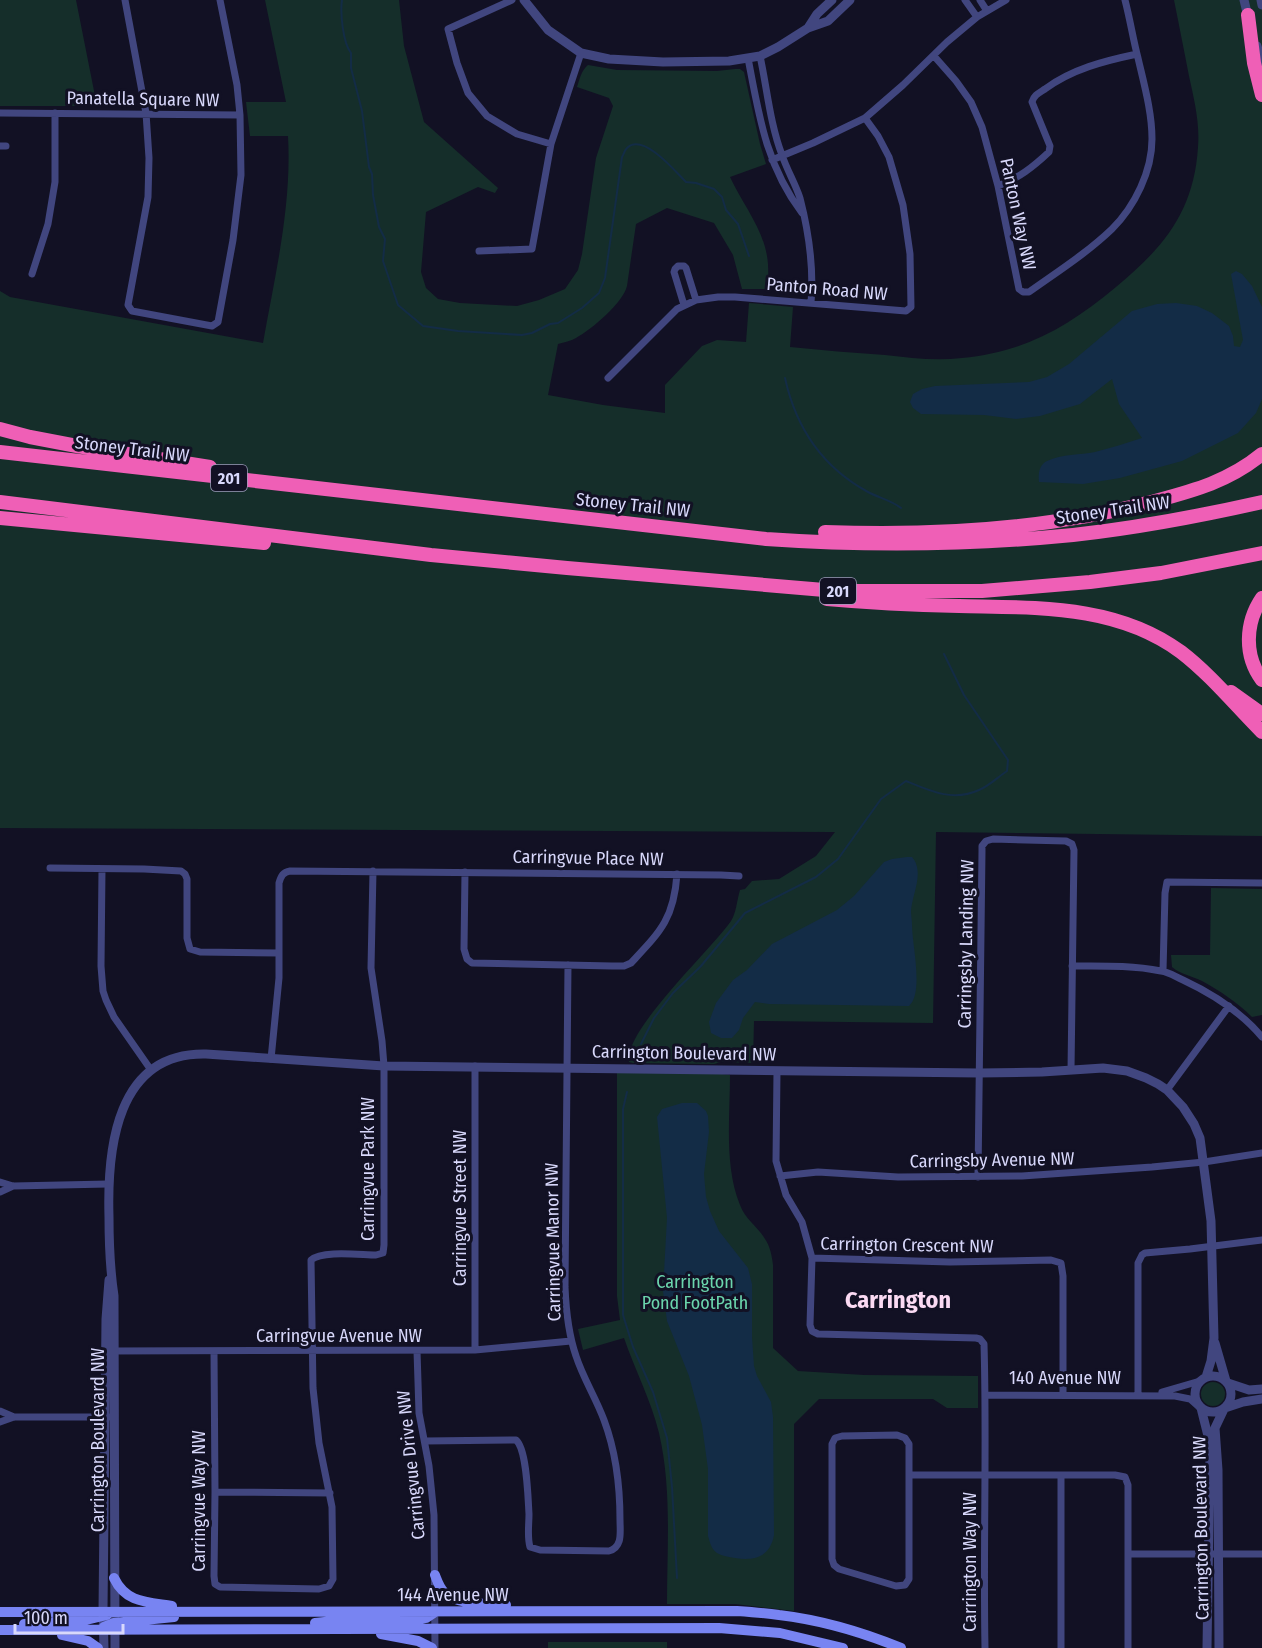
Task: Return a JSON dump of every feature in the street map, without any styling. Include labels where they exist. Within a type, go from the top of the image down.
[{"type":"highway","points":[[1248,15],[1254,63],[1262,95]]},
{"type":"highway","points":[[0,429],[116,453],[458,505]]},
{"type":"highway","name":"Stoney Trail NW","points":[[0,452],[458,505],[766,539],[803,541],[880,544],[1014,540],[1076,534],[1215,513],[1262,502]]},
{"type":"highway","points":[[711,532],[752,530],[906,533],[987,529],[1058,522],[1125,509],[1196,490],[1228,477],[1249,465],[1262,454]]},
{"type":"highway","points":[[1215,513],[1262,497]]},
{"type":"highway","name":"201","points":[[0,502],[431,555],[836,591],[981,591],[1090,582],[1161,573],[1262,553]]},
{"type":"highway","points":[[0,518],[221,540],[431,555]]},
{"type":"highway","points":[[587,569],[635,579],[870,603],[1031,608],[1080,612],[1120,621],[1148,633],[1181,652],[1262,714]]},
{"type":"highway","points":[[1262,598],[1257,606],[1248,635],[1252,661],[1262,680]]},
{"type":"highway","points":[[1201,669],[1262,732]]},
{"type":"main road","points":[[435,1575],[444,1591],[464,1601],[552,1606],[574,1611]]},
{"type":"main road","points":[[114,1578],[126,1595],[140,1601],[202,1611]]},
{"type":"main road","name":"144 Avenue NW","points":[[0,1612],[729,1610],[780,1615],[843,1628],[901,1648]]},
{"type":"main road","points":[[111,1628],[240,1611]]},
{"type":"main road","points":[[258,1629],[334,1621],[413,1621],[426,1618],[435,1612]]},
{"type":"main road","points":[[0,1629],[19,1624],[86,1620],[107,1613]]},
{"type":"main road","name":"144 Avenue NW","points":[[0,1629],[718,1628],[780,1633],[843,1648]]},
{"type":"main road","points":[[346,1629],[414,1640],[433,1648]]},
{"type":"main road","points":[[35,1630],[88,1641],[98,1648]]},
{"type":"street","points":[[125,0],[146,113],[149,158],[148,197],[128,305],[132,311],[212,326],[218,322],[233,240],[240,175],[240,115]]},
{"type":"street","name":"Panatella Square NW","points":[[0,113],[240,115],[237,85],[220,0]]},
{"type":"street","points":[[513,0],[448,29],[468,93],[487,116],[517,134],[550,144]]},
{"type":"street","points":[[524,0],[548,30],[581,53],[609,59],[663,62],[729,61],[760,56],[808,28],[828,21],[850,0]]},
{"type":"street","points":[[808,28],[817,14],[832,0]]},
{"type":"street","points":[[965,0],[977,17]]},
{"type":"street","points":[[980,0],[987,11]]},
{"type":"street","points":[[772,160],[865,118],[947,42],[977,17],[1006,0]]},
{"type":"street","name":"Panton Way NW","points":[[934,56],[971,102],[982,127],[998,186],[1019,289],[1029,292],[1096,242],[1124,216],[1135,199],[1148,169],[1152,139],[1149,110],[1125,0]]},
{"type":"street","points":[[1244,0],[1262,63]]},
{"type":"street","points":[[1261,0],[1262,5]]},
{"type":"street","points":[[479,251],[532,249],[550,144],[581,53]]},
{"type":"street","points":[[998,186],[1032,168],[1049,152],[1050,146],[1032,102],[1034,96],[1058,79],[1082,68],[1137,54]]},
{"type":"street","points":[[760,56],[776,137],[800,198],[808,232],[812,255],[811,303]]},
{"type":"street","points":[[748,58],[765,139],[772,160],[783,185],[803,215]]},
{"type":"street","points":[[33,274],[48,224],[55,182],[55,113]]},
{"type":"street","name":"Panton Road NW","points":[[608,378],[670,315],[696,300],[735,297],[906,311],[911,307],[910,254],[903,205],[889,158],[878,136],[865,118]]},
{"type":"street","points":[[684,305],[674,272],[678,266],[686,268],[696,300]]},
{"type":"street","name":"Carringsby Landing NW","points":[[979,1073],[982,846],[986,841],[993,839],[1066,841],[1072,844],[1074,850],[1071,1070]]},
{"type":"street","points":[[50,868],[175,869],[185,874],[188,881],[188,943],[193,950],[279,953]]},
{"type":"street","points":[[102,869],[101,966],[106,1000],[114,1017],[151,1070]]},
{"type":"street","name":"Carringvue Place NW","points":[[271,1059],[279,978],[279,883],[283,874],[290,871],[373,871],[677,874],[673,904],[667,920],[654,939],[631,963],[624,966],[567,966],[478,964],[467,959],[464,946],[465,872]]},
{"type":"street","points":[[373,871],[371,968],[384,1066]]},
{"type":"street","points":[[677,874],[739,876]]},
{"type":"street","points":[[1163,971],[1167,882],[1262,883]]},
{"type":"street","name":"Carringvue Manor NW","points":[[425,1441],[516,1440],[521,1447],[524,1459],[530,1547],[540,1550],[609,1551],[618,1546],[620,1540],[619,1489],[615,1455],[604,1418],[581,1371],[571,1341],[567,1313],[565,1287],[567,966]]},
{"type":"street","points":[[1072,966],[1118,966],[1163,971],[1229,1006],[1262,1037]]},
{"type":"street","points":[[1167,1090],[1229,1006]]},
{"type":"street","name":"Carrington Boulevard NW","points":[[107,1613],[110,1351],[107,1294],[110,1269],[108,1184],[111,1150],[121,1113],[134,1088],[151,1070],[167,1061],[192,1054],[206,1053],[384,1066],[979,1073],[1103,1068],[1127,1071],[1146,1078],[1167,1090],[1183,1107],[1200,1138],[1209,1197],[1213,1247],[1214,1338],[1212,1361],[1203,1379]]},
{"type":"street","name":"Carringvue Park NW","points":[[311,1351],[311,1260],[324,1255],[383,1253],[384,1066]]},
{"type":"street","name":"Carringvue Street NW","points":[[475,1066],[475,1350]]},
{"type":"street","points":[[777,1071],[776,1161],[786,1196],[802,1222],[812,1258]]},
{"type":"street","points":[[978,1177],[979,1073]]},
{"type":"street","name":"Carringsby Avenue NW","points":[[780,1176],[818,1172],[898,1177],[1066,1174],[1204,1162],[1262,1153]]},
{"type":"street","points":[[0,1182],[12,1186],[108,1184]]},
{"type":"street","points":[[0,1192],[12,1186]]},
{"type":"street","points":[[1142,1395],[1138,1263],[1140,1258],[1145,1253],[1262,1240]]},
{"type":"street","name":"Carrington Crescent NW","points":[[986,1395],[984,1344],[980,1339],[818,1335],[812,1331],[810,1325],[812,1258],[950,1262],[1051,1260],[1061,1263],[1063,1276],[1063,1395]]},
{"type":"street","name":"Carrington Boulevard NW","points":[[1214,1338],[1227,1382]]},
{"type":"street","name":"Carringvue Avenue NW","points":[[110,1351],[475,1350],[571,1341]]},
{"type":"street","name":"Carringvue Way NW","points":[[214,1351],[214,1582],[217,1586],[319,1589],[329,1586],[333,1579],[333,1521],[330,1492],[317,1426],[311,1351]]},
{"type":"street","name":"Carringvue Drive NW","points":[[417,1351],[418,1399],[434,1508],[435,1628],[433,1648]]},
{"type":"street","name":"140 Avenue NW","points":[[1142,1395],[1166,1391],[1218,1376],[1249,1390],[1262,1389]]},
{"type":"street","points":[[1200,1407],[1194,1394],[1196,1387],[1203,1379]]},
{"type":"street","points":[[1224,1409],[1232,1395],[1227,1382]]},
{"type":"street","name":"140 Avenue NW","points":[[986,1395],[1183,1397],[1212,1413],[1242,1402],[1262,1399]]},
{"type":"street","name":"Carrington Way NW","points":[[985,1648],[986,1395]]},
{"type":"street","name":"Carrington Boulevard NW","points":[[1200,1407],[1210,1451],[1219,1648]]},
{"type":"street","name":"Carrington Boulevard NW","points":[[1208,1648],[1218,1470],[1215,1428],[1224,1409]]},
{"type":"street","points":[[0,1411],[14,1417]]},
{"type":"street","points":[[0,1422],[14,1417],[110,1417]]},
{"type":"street","name":"Carrington Boulevard NW","points":[[107,1613],[114,1578],[110,1417]]},
{"type":"street","points":[[897,1435],[905,1438],[909,1444],[909,1475],[909,1579],[905,1585],[896,1586],[839,1569],[832,1560],[832,1444],[836,1438],[897,1435]]},
{"type":"street","points":[[909,1475],[985,1475]]},
{"type":"street","name":"Carrington Way NW","points":[[985,1475],[1115,1475],[1125,1477],[1128,1485],[1128,1648]]},
{"type":"street","points":[[1061,1475],[1061,1648]]},
{"type":"street","points":[[215,1492],[330,1492]]},
{"type":"street","points":[[1128,1554],[1262,1554]]},
{"type":"street","points":[[107,1613],[115,1648]]},
{"type":"street","points":[[104,1648],[111,1628]]},
{"type":"green space","points":[[0,0],[76,0],[97,106],[0,106]]},
{"type":"green space","points":[[265,0],[399,0],[404,46],[424,122],[498,188],[495,193],[478,187],[426,212],[421,272],[426,288],[438,299],[460,303],[517,306],[539,300],[565,289],[578,270],[596,158],[613,106],[609,98],[577,87],[582,72],[588,65],[617,70],[717,71],[740,69],[744,72],[766,164],[730,177],[761,235],[767,256],[768,289],[742,289],[733,255],[714,223],[667,208],[636,224],[627,286],[620,300],[583,334],[558,344],[548,395],[665,413],[665,385],[702,346],[717,340],[746,342],[749,303],[793,307],[790,347],[933,359],[962,358],[1006,350],[1045,335],[1081,314],[1133,272],[1162,243],[1183,210],[1190,191],[1198,147],[1198,129],[1195,102],[1174,0],[1262,0],[1262,836],[936,832],[933,1023],[754,1021],[753,1063],[721,1062],[714,1064],[629,1062],[631,1048],[654,1011],[731,921],[740,890],[745,889],[752,881],[779,879],[816,856],[835,832],[0,828],[0,291],[10,297],[263,343],[282,240],[289,162],[288,136],[250,136],[246,102],[286,102]]},
{"type":"green space","points":[[1211,888],[1262,889],[1262,1015],[1252,1017],[1215,989],[1172,967],[1171,955],[1210,955]]},
{"type":"green space","name":"Carrington Pond FootPath","points":[[617,1073],[730,1075],[729,1141],[735,1190],[742,1210],[765,1239],[771,1255],[773,1348],[798,1371],[864,1375],[978,1376],[978,1408],[947,1408],[933,1399],[819,1399],[794,1424],[794,1611],[735,1604],[667,1604],[666,1475],[659,1433],[652,1409],[624,1338],[583,1350],[578,1329],[620,1320],[617,1296]]},
{"type":"green space","points":[[1213,1382],[1221,1386],[1225,1394],[1221,1402],[1213,1406],[1205,1402],[1201,1394],[1205,1386]]},
{"type":"green space","points":[[548,1642],[667,1642],[667,1648],[548,1648]]},
{"type":"water","points":[[1236,271],[1242,274],[1252,286],[1262,307],[1262,399],[1256,413],[1238,433],[1182,461],[1120,478],[1083,484],[1039,482],[1040,470],[1047,461],[1095,452],[1142,438],[1119,404],[1112,379],[1080,404],[1040,416],[1016,419],[984,415],[921,414],[913,408],[910,402],[913,394],[935,386],[1029,382],[1047,377],[1069,364],[1132,311],[1157,304],[1176,303],[1197,306],[1212,313],[1229,326],[1234,346],[1240,347],[1243,340],[1231,274]]},
{"type":"water","points":[[912,857],[916,863],[918,876],[911,911],[917,980],[916,991],[909,1006],[755,1002],[732,1038],[721,1038],[711,1033],[709,1022],[716,1003],[733,980],[747,970],[772,944],[837,910],[854,896],[884,862]]},
{"type":"water","points":[[682,1103],[697,1103],[708,1116],[709,1132],[704,1174],[706,1197],[719,1231],[748,1268],[752,1284],[754,1366],[771,1402],[774,1535],[765,1553],[749,1559],[721,1555],[710,1543],[708,1536],[708,1469],[702,1425],[689,1376],[667,1321],[663,1291],[667,1218],[657,1117],[662,1109]]},
{"type":"waterway","points":[[342,0],[344,35],[351,53],[351,68],[362,111],[379,227],[385,239],[383,261],[398,305],[423,326],[458,331],[522,335],[558,323],[582,308],[599,293],[605,278],[622,157],[625,150],[634,144],[642,145],[659,155],[686,182],[714,189],[722,197],[726,210],[738,224],[749,256]]},
{"type":"waterway","points":[[785,378],[796,413],[813,444],[824,458],[852,482],[901,508]]},
{"type":"waterway","points":[[641,1044],[654,1018],[673,993],[701,966],[745,913],[816,877],[838,859],[881,799],[906,781],[942,794],[960,795],[979,790],[1007,771],[1008,760],[964,695],[944,654]]},
{"type":"waterway","points":[[627,1092],[623,1109],[623,1315],[633,1347],[653,1392],[667,1438],[677,1578]]},
{"type":"district","name":"Carrington","points":[[898,1300]]}]
